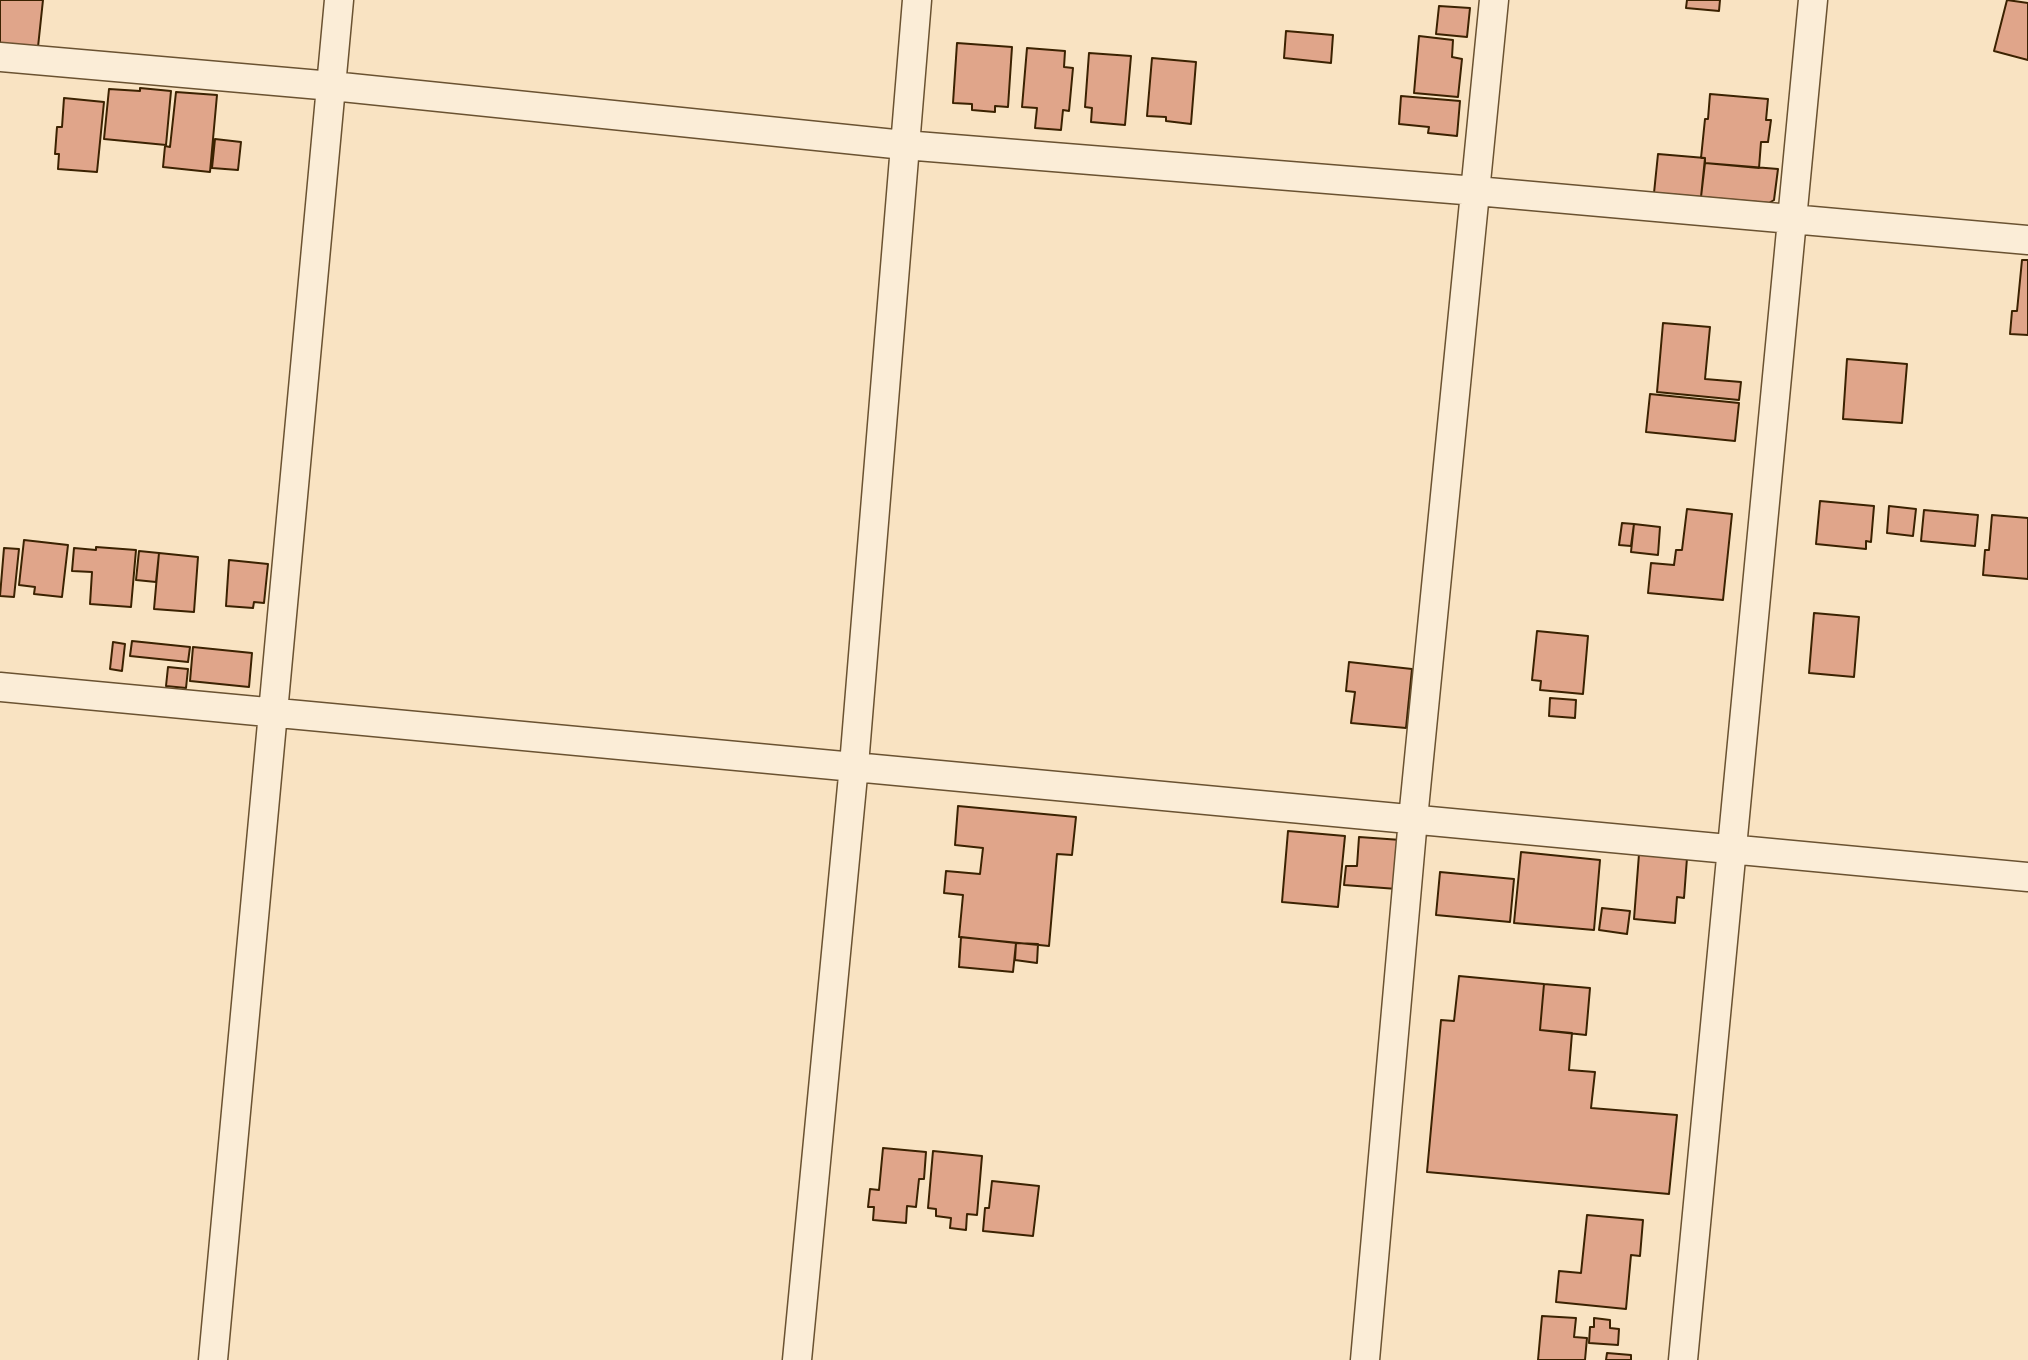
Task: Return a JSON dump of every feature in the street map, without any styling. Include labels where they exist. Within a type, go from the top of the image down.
[{"type":"street","points":[[213,1360],[339,0]]},
{"type":"street","points":[[797,1360],[854,765],[917,0]]},
{"type":"street","points":[[1365,1360],[1413,819],[1494,0]]},
{"type":"street","points":[[1684,1360],[1813,0]]},
{"type":"street","points":[[0,57],[332,86],[904,145],[1476,191],[2028,240]]},
{"type":"street","points":[[0,687],[2028,877]]},
{"type":"building","points":[[0,0],[43,0],[38,47],[0,43]]},
{"type":"building","points":[[1687,0],[1720,0],[1719,11],[1686,8]]},
{"type":"building","points":[[2007,0],[2028,3],[2028,60],[1994,51]]},
{"type":"building","points":[[1439,6],[1470,8],[1467,37],[1436,34]]},
{"type":"building","points":[[1286,31],[1333,35],[1331,63],[1284,58]]},
{"type":"building","points":[[1419,36],[1453,40],[1452,57],[1462,59],[1458,97],[1414,93]]},
{"type":"building","points":[[957,43],[1012,47],[1008,107],[995,106],[995,112],[972,110],[972,104],[953,103]]},
{"type":"building","points":[[1027,48],[1065,51],[1064,67],[1073,68],[1069,111],[1063,110],[1061,130],[1035,128],[1037,108],[1022,107]]},
{"type":"building","points":[[1089,53],[1131,56],[1125,125],[1091,122],[1092,108],[1085,107]]},
{"type":"building","points":[[1152,58],[1196,62],[1191,124],[1166,121],[1166,117],[1147,116]]},
{"type":"building","points":[[140,88],[171,91],[166,145],[104,139],[109,89],[140,91]]},
{"type":"building","points":[[176,92],[217,95],[210,172],[163,167],[165,146],[170,147]]},
{"type":"building","points":[[1710,94],[1768,99],[1766,120],[1771,120],[1768,142],[1761,142],[1759,168],[1705,163],[1705,158],[1701,158]]},
{"type":"building","points":[[1401,96],[1460,101],[1457,136],[1428,133],[1429,127],[1399,124]]},
{"type":"building","points":[[64,98],[104,102],[97,172],[58,169],[59,154],[55,154],[57,127],[62,127]]},
{"type":"building","points":[[215,139],[241,142],[238,170],[212,168]]},
{"type":"building","points":[[1658,154],[1705,158],[1701,197],[1654,193]]},
{"type":"building","points":[[1705,163],[1778,169],[1774,200],[1769,203],[1701,197]]},
{"type":"building","points":[[2022,260],[2028,260],[2028,335],[2010,334],[2012,311],[2017,311]]},
{"type":"building","points":[[1663,323],[1710,327],[1705,379],[1741,382],[1739,400],[1657,392]]},
{"type":"building","points":[[1847,359],[1907,364],[1902,423],[1843,419]]},
{"type":"building","points":[[1650,394],[1739,403],[1735,441],[1646,432]]},
{"type":"building","points":[[1820,501],[1874,506],[1871,542],[1866,541],[1866,549],[1816,544]]},
{"type":"building","points":[[1889,506],[1916,509],[1913,536],[1887,533]]},
{"type":"building","points":[[1687,509],[1732,514],[1723,600],[1648,593],[1651,563],[1674,565],[1676,550],[1682,550]]},
{"type":"building","points":[[1924,510],[1978,515],[1975,546],[1921,541]]},
{"type":"building","points":[[1992,515],[2028,518],[2028,579],[1983,575],[1985,550],[1989,550]]},
{"type":"building","points":[[1622,523],[1634,524],[1631,546],[1619,545]]},
{"type":"building","points":[[1634,524],[1660,527],[1658,555],[1631,552]]},
{"type":"building","points":[[24,540],[68,545],[62,597],[34,594],[35,587],[19,585]]},
{"type":"building","points":[[96,547],[136,550],[131,607],[90,604],[92,572],[72,571],[74,548],[96,550]]},
{"type":"building","points":[[4,548],[19,549],[14,597],[0,596]]},
{"type":"building","points":[[139,551],[159,553],[156,582],[136,580]]},
{"type":"building","points":[[159,553],[198,557],[194,612],[154,609]]},
{"type":"building","points":[[229,560],[268,564],[264,603],[254,602],[253,608],[226,606]]},
{"type":"building","points":[[1814,613],[1859,617],[1854,677],[1809,673]]},
{"type":"building","points":[[1537,631],[1588,636],[1583,694],[1540,690],[1541,681],[1532,680]]},
{"type":"building","points":[[132,641],[190,647],[188,662],[130,656]]},
{"type":"building","points":[[113,642],[125,644],[122,671],[110,669]]},
{"type":"building","points":[[193,647],[252,653],[249,687],[190,681]]},
{"type":"building","points":[[1349,662],[1412,669],[1406,728],[1351,723],[1355,692],[1346,691]]},
{"type":"building","points":[[168,667],[188,669],[186,688],[166,686]]},
{"type":"building","points":[[1550,698],[1576,700],[1575,718],[1549,716]]},
{"type":"building","points":[[958,806],[1076,817],[1072,855],[1057,854],[1049,946],[959,937],[963,895],[944,893],[946,871],[980,874],[983,848],[955,845]]},
{"type":"building","points":[[1288,831],[1345,836],[1338,907],[1282,902]]},
{"type":"building","points":[[1359,837],[1401,840],[1397,889],[1344,885],[1346,866],[1357,866]]},
{"type":"building","points":[[1521,852],[1600,860],[1594,930],[1514,923]]},
{"type":"building","points":[[1639,854],[1687,858],[1684,898],[1677,897],[1675,923],[1634,919]]},
{"type":"building","points":[[1440,872],[1514,879],[1510,922],[1436,915]]},
{"type":"building","points":[[1602,908],[1630,911],[1627,934],[1599,930]]},
{"type":"building","points":[[961,937],[1016,943],[1013,972],[959,967]]},
{"type":"building","points":[[1016,943],[1038,944],[1037,963],[1015,960]]},
{"type":"building","points":[[1459,976],[1544,984],[1540,1030],[1572,1033],[1569,1070],[1595,1072],[1591,1108],[1677,1115],[1669,1194],[1427,1172],[1441,1020],[1454,1021]]},
{"type":"building","points":[[1544,984],[1590,988],[1586,1035],[1540,1030]]},
{"type":"building","points":[[883,1148],[926,1152],[924,1179],[919,1179],[916,1207],[907,1206],[906,1223],[873,1220],[874,1207],[868,1207],[870,1189],[879,1190]]},
{"type":"building","points":[[933,1151],[982,1156],[977,1215],[967,1214],[966,1230],[950,1228],[951,1218],[936,1216],[936,1209],[928,1208]]},
{"type":"building","points":[[992,1181],[1039,1186],[1033,1236],[983,1231],[985,1208],[989,1208]]},
{"type":"building","points":[[1587,1215],[1643,1220],[1640,1256],[1631,1255],[1626,1309],[1556,1302],[1559,1271],[1581,1273]]},
{"type":"building","points":[[1542,1316],[1576,1318],[1574,1337],[1587,1338],[1585,1360],[1538,1360]]},
{"type":"building","points":[[1594,1318],[1610,1320],[1610,1328],[1619,1329],[1618,1345],[1589,1343],[1590,1327],[1594,1327]]},
{"type":"building","points":[[1607,1353],[1631,1355],[1631,1360],[1606,1360]]}]
